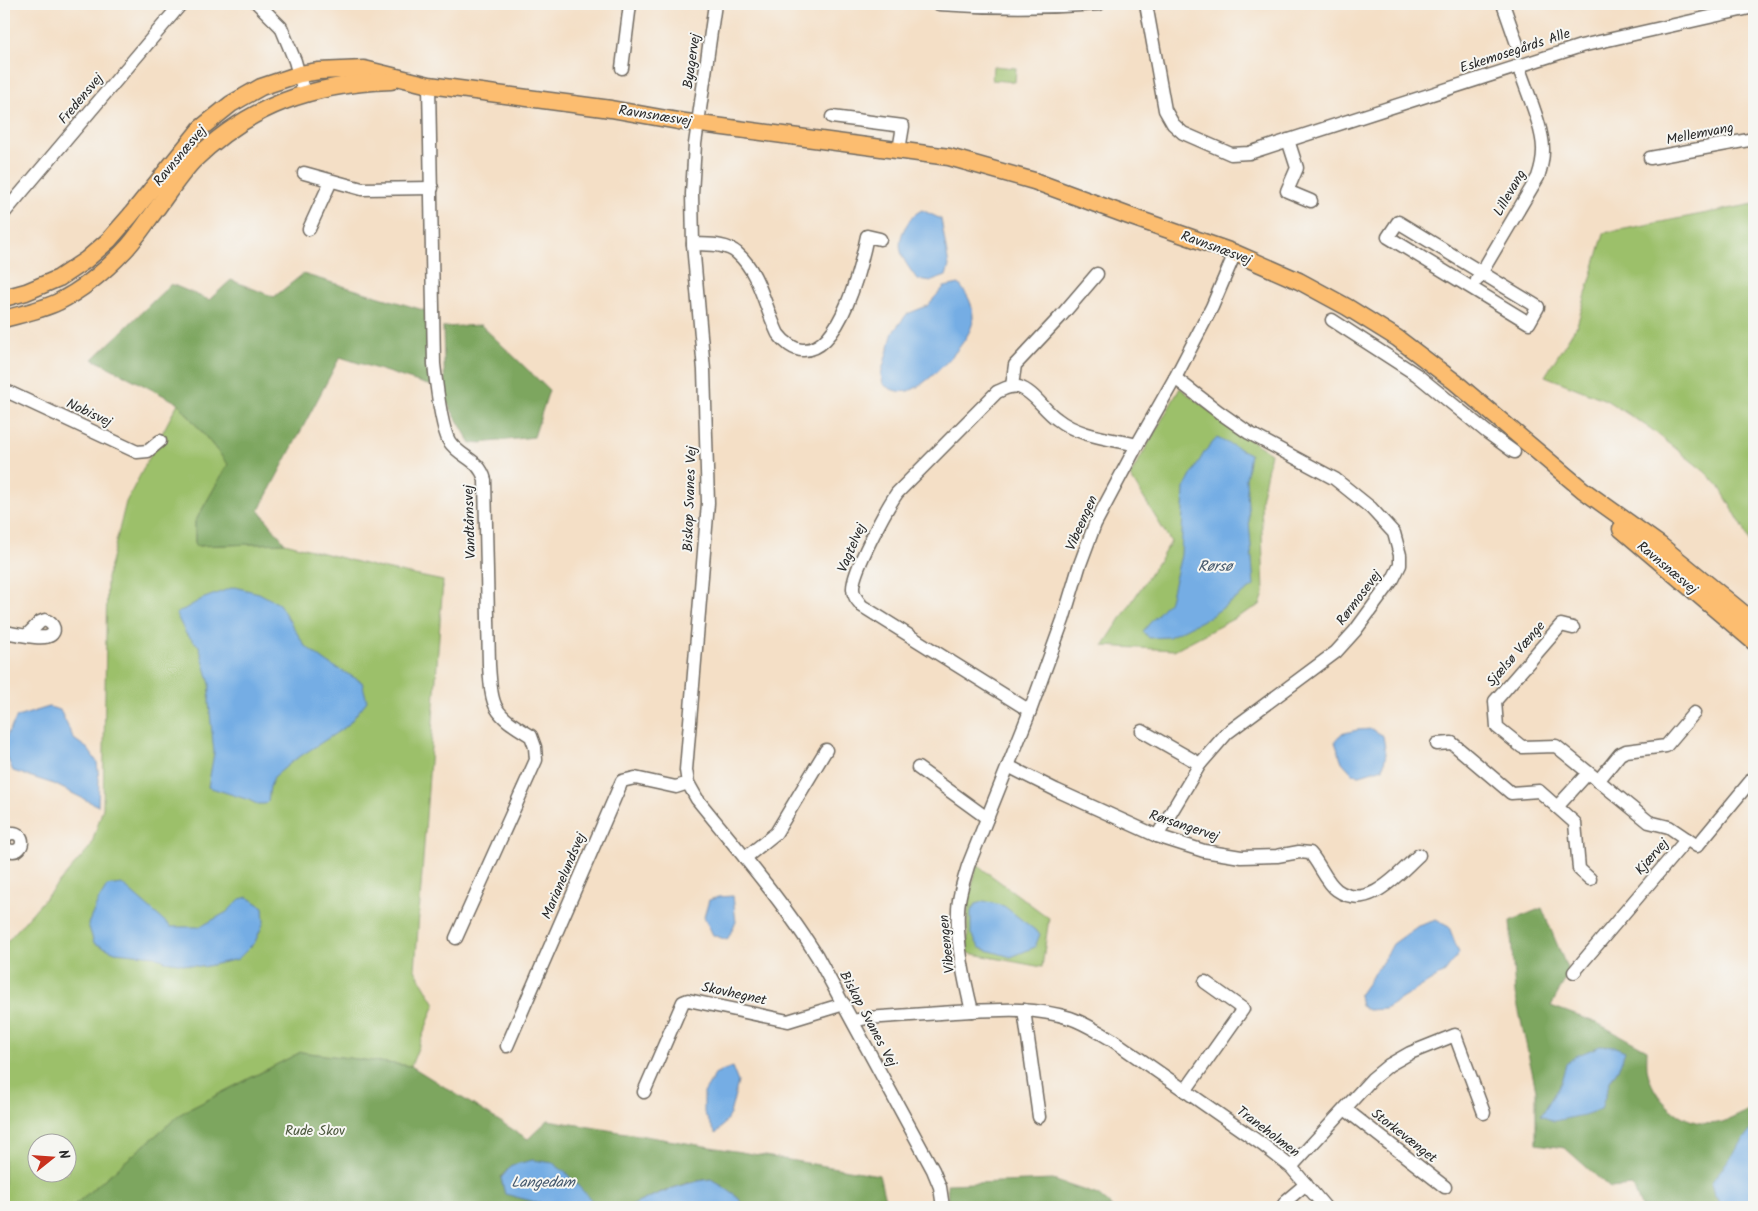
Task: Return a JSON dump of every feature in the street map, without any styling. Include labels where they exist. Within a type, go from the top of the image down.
[{"type":"main road","name":"Ravnsnæsvej","points":[[4,298],[26,292],[59,278],[86,260],[109,240],[130,216],[200,128],[231,104],[261,87],[300,74],[319,71],[364,69],[429,85],[949,157],[1034,181],[1235,253],[1299,281],[1347,307],[1396,338],[1455,382],[1583,490],[1660,545],[1754,622]]},
{"type":"main road","name":"Ravnsnæsvej","points":[[4,320],[58,302],[88,283],[124,251],[192,162],[238,124],[280,102],[304,93],[364,82],[411,80]]},
{"type":"main road","name":"Ravnsnæsvej","points":[[1583,490],[1608,518],[1754,642]]},
{"type":"street","name":"Fredensvej","points":[[4,213],[181,4]]},
{"type":"street","points":[[258,4],[281,27],[300,74],[304,93]]},
{"type":"street","points":[[622,68],[630,4]]},
{"type":"street","name":"Byagervej","points":[[698,123],[715,4]]},
{"type":"street","points":[[939,4],[990,8],[1099,4]]},
{"type":"street","name":"Eskemosegårds Alle","points":[[1146,4],[1165,110],[1173,124],[1183,133],[1231,154],[1249,154],[1581,46],[1754,7]]},
{"type":"street","points":[[1503,4],[1518,44]]},
{"type":"street","name":"Lillevang","points":[[1472,288],[1538,177],[1542,164],[1541,134],[1518,65]]},
{"type":"street","name":"Vandtårnsvej","points":[[429,85],[434,364],[437,389],[449,441],[478,465],[483,472],[485,480],[488,665],[491,696],[497,711],[506,721],[531,736],[535,747],[536,760],[456,938]]},
{"type":"street","points":[[832,117],[903,126],[899,150]]},
{"type":"street","name":"Biskop Svanes Vej","points":[[698,123],[692,194],[693,244],[704,370],[708,495],[686,770],[688,783],[697,798],[803,934],[844,1004],[933,1170],[940,1188],[943,1207]]},
{"type":"street","name":"Mellemvang","points":[[1650,158],[1754,139]]},
{"type":"street","points":[[1288,140],[1296,168],[1287,191],[1311,201]]},
{"type":"street","points":[[304,174],[362,189],[432,188]]},
{"type":"street","points":[[309,229],[331,181]]},
{"type":"street","points":[[1398,222],[1481,273],[1538,307],[1528,323],[1388,237],[1398,222]]},
{"type":"street","points":[[693,244],[727,246],[744,259],[751,270],[778,334],[789,345],[800,350],[810,350],[819,347],[831,334],[850,298],[861,265],[867,236],[880,239]]},
{"type":"street","name":"Vibeengen","points":[[972,1011],[962,957],[958,911],[961,890],[968,866],[1030,711],[1095,524],[1175,378],[1212,306],[1235,253]]},
{"type":"street","points":[[1097,274],[1015,365],[1012,386],[1026,391],[1057,420],[1070,428],[1137,445]]},
{"type":"street","points":[[1332,320],[1417,375],[1514,452]]},
{"type":"street","name":"Rørmosevej","points":[[1157,836],[1200,764],[1227,733],[1336,652],[1355,631],[1394,579],[1400,566],[1400,555],[1394,533],[1371,508],[1335,479],[1250,433],[1175,378]]},
{"type":"street","name":"Vagtelvej","points":[[1012,386],[997,392],[897,493],[885,511],[861,562],[853,580],[853,590],[854,596],[862,606],[1030,711]]},
{"type":"street","name":"Nobisvej","points":[[4,390],[137,452],[148,451],[160,441]]},
{"type":"street","points":[[1488,433],[1499,420]]},
{"type":"street","name":"Sjælsø Vænge","points":[[1573,628],[1561,625],[1495,701],[1497,727],[1522,747],[1556,746],[1649,822],[1670,827],[1687,839]]},
{"type":"street","points":[[4,632],[27,635]]},
{"type":"street","points":[[1598,781],[1620,754],[1626,751],[1666,746],[1694,720]]},
{"type":"street","points":[[1142,731],[1200,764]]},
{"type":"street","points":[[1437,744],[1452,743],[1511,793],[1539,791],[1575,823],[1579,869],[1590,879]]},
{"type":"street","points":[[745,858],[776,834],[826,750]]},
{"type":"street","name":"Rørsangervej","points":[[1008,766],[1157,836],[1204,851],[1241,857],[1277,856],[1299,852],[1310,853],[1317,861],[1328,881],[1337,890],[1352,897],[1365,896],[1377,891],[1419,855]]},
{"type":"street","points":[[918,768],[987,818]]},
{"type":"street","points":[[1557,807],[1588,773]]},
{"type":"street","name":"Kjærvej","points":[[1574,972],[1687,839],[1697,846],[1754,777]]},
{"type":"street","name":"Marianelundsvej","points":[[507,1046],[622,781],[635,778],[676,786],[688,783]]},
{"type":"street","points":[[1185,1091],[1243,1009],[1205,982]]},
{"type":"street","name":"Skovhegnet","points":[[644,1092],[683,1002],[688,1000],[788,1021],[844,1004]]},
{"type":"street","points":[[1024,1010],[1039,1117]]},
{"type":"street","name":"Traneholmen","points":[[853,1022],[867,1018],[972,1011],[1024,1010],[1071,1018],[1091,1027],[1263,1145],[1291,1167],[1325,1207]]},
{"type":"street","points":[[1291,1167],[1372,1079],[1410,1053],[1455,1035],[1484,1112]]},
{"type":"street","name":"Storkevænget","points":[[1345,1109],[1445,1187]]},
{"type":"street","points":[[1282,1207],[1287,1200],[1306,1184]]},
{"type":"green space","points":[[993,66],[1016,68],[1015,82],[992,80]]},
{"type":"green space","points":[[1754,204],[1754,554],[1744,529],[1719,486],[1704,471],[1651,429],[1606,400],[1545,376],[1577,325],[1604,233]]},
{"type":"green space","points":[[303,274],[430,312],[431,386],[340,357],[259,510],[285,543],[195,546],[195,522],[228,464],[178,403],[93,359],[171,284],[209,300],[231,280],[274,297]]},
{"type":"green space","points":[[481,325],[549,390],[534,437],[471,444],[445,399],[443,327]]},
{"type":"green space","points":[[1180,388],[1234,430],[1271,453],[1261,500],[1264,594],[1260,605],[1174,650],[1103,646],[1171,542],[1130,476]]},
{"type":"green space","points":[[178,403],[228,464],[195,522],[195,546],[285,543],[376,567],[443,581],[415,970],[435,1004],[411,1066],[301,1052],[182,1113],[72,1207],[4,1207],[4,945],[91,846],[103,808],[107,578],[126,502]]},
{"type":"green space","points":[[977,865],[1049,918],[1042,967],[968,953],[968,903]]},
{"type":"green space","points":[[1542,908],[1569,973],[1551,1006],[1597,1023],[1647,1050],[1647,1070],[1652,1084],[1658,1095],[1676,1112],[1686,1119],[1710,1124],[1726,1121],[1754,1108],[1754,1126],[1714,1195],[1724,1207],[1641,1207],[1633,1186],[1610,1188],[1565,1148],[1536,1144],[1536,1090],[1515,993],[1510,921]],"holes":[[[1620,1065],[1610,1081],[1600,1109],[1542,1116],[1561,1082]]]},
{"type":"green space","name":"Rude Skov","points":[[301,1052],[411,1066],[528,1139],[548,1120],[879,1175],[887,1207],[744,1207],[737,1196],[711,1179],[690,1182],[661,1192],[629,1207],[593,1207],[596,1205],[512,1165],[501,1177],[505,1193],[554,1207],[72,1207],[182,1113]]},
{"type":"green space","points":[[1053,1180],[1098,1195],[1112,1207],[948,1207],[947,1184]]},
{"type":"water","points":[[922,210],[941,219],[949,266],[946,276],[932,281],[917,279],[904,260],[900,248],[900,241],[906,226],[913,216]]},
{"type":"water","points":[[959,284],[972,308],[973,319],[966,338],[939,370],[919,386],[911,390],[900,391],[892,390],[883,384],[881,374],[893,332],[907,314],[927,306],[944,287]]},
{"type":"water","name":"Rørsø","points":[[1217,438],[1250,454],[1246,479],[1254,586],[1211,616],[1169,637],[1149,638],[1143,631],[1170,600],[1181,555],[1184,488],[1205,451]]},
{"type":"water","points":[[234,587],[259,593],[279,604],[305,646],[328,663],[362,682],[367,701],[347,726],[293,761],[274,777],[268,801],[265,804],[257,804],[208,787],[214,753],[209,703],[210,684],[199,646],[186,634],[176,614],[202,599]]},
{"type":"water","points":[[49,707],[60,710],[74,739],[88,749],[97,762],[99,780],[98,806],[54,784],[13,771],[4,743],[17,717]]},
{"type":"water","points":[[1372,729],[1383,736],[1386,754],[1383,768],[1360,775],[1353,774],[1342,762],[1335,742],[1341,734]]},
{"type":"water","points":[[122,884],[171,927],[200,927],[227,912],[240,899],[248,897],[263,907],[264,922],[255,942],[238,959],[203,967],[165,961],[155,956],[115,952],[94,943],[88,924],[107,886]]},
{"type":"water","points":[[733,896],[736,922],[727,940],[713,935],[704,917],[709,900]]},
{"type":"water","points":[[984,901],[1004,906],[1040,934],[1035,947],[1011,957],[980,948],[971,934],[971,911],[976,904]]},
{"type":"water","points":[[1436,920],[1449,927],[1459,953],[1445,972],[1385,1009],[1368,1010],[1361,1006],[1359,995],[1393,944],[1418,926]]},
{"type":"water","points":[[1600,1046],[1615,1047],[1625,1051],[1620,1065],[1610,1081],[1601,1109],[1584,1115],[1554,1121],[1541,1116],[1561,1082],[1566,1064],[1576,1056]]},
{"type":"water","points":[[732,1067],[738,1082],[730,1114],[716,1134],[704,1113],[704,1093],[716,1073]]},
{"type":"water","points":[[1754,1126],[1754,1207],[1724,1207],[1714,1195],[1711,1183]]},
{"type":"water","name":"Langedam","points":[[533,1160],[553,1163],[566,1173],[596,1205],[593,1207],[554,1207],[505,1194],[501,1178],[512,1165]]},
{"type":"water","points":[[711,1179],[737,1196],[744,1207],[629,1207],[689,1183]]}]
